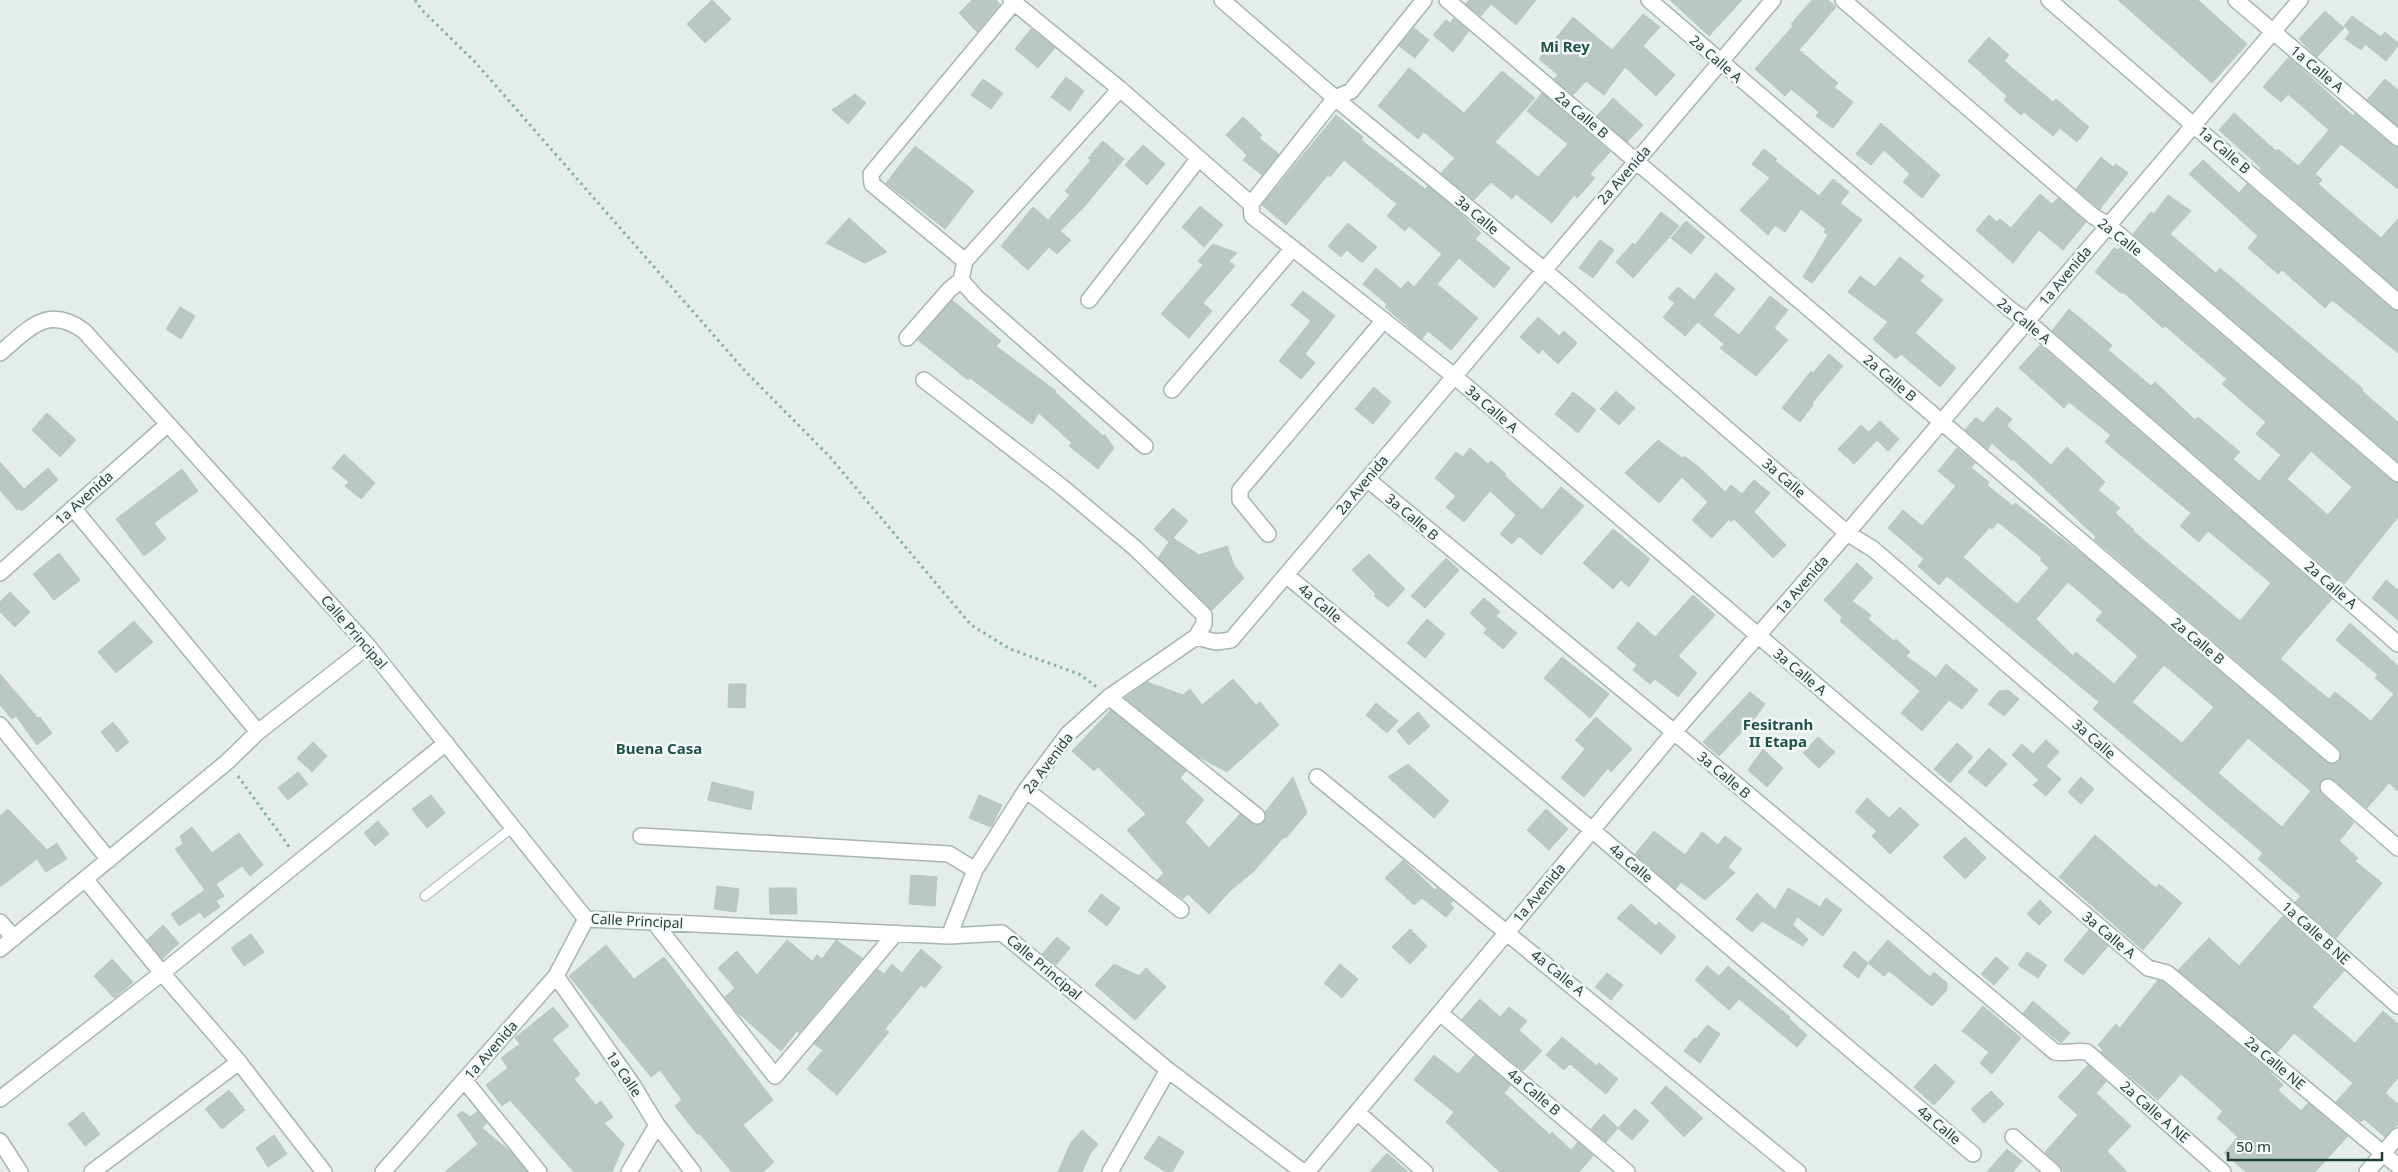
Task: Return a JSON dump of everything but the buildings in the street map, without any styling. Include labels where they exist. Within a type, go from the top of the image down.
[{"type":"street","name":"3a Calle","points":[[1222,0],[1335,98],[1543,270],[1848,533],[1873,549],[2233,859]]},
{"type":"street","points":[[1251,204],[1335,98],[1351,91],[1424,0]]},
{"type":"street","name":"2a Calle B","points":[[1447,0],[2332,755]]},
{"type":"street","name":"2a Calle A","points":[[1649,0],[1720,63],[2011,310],[2027,321],[2398,644]]},
{"type":"street","name":"2a Avenida","points":[[949,936],[975,870],[1026,790],[1068,734],[1109,697],[1196,637],[1216,642],[1232,640],[1773,0]]},
{"type":"street","name":"2a Calle","points":[[1842,0],[2093,216],[2108,225],[2398,474]]},
{"type":"street","name":"1a Calle B","points":[[2049,0],[2194,123],[2398,302]]},
{"type":"street","name":"1a Calle A","points":[[2236,0],[2398,138]]},
{"type":"street","name":"1a Avenida","points":[[1307,1172],[1674,732],[1848,533],[2194,123],[2274,33],[2300,0]]},
{"type":"street","points":[[965,261],[872,184],[871,174],[1014,1]]},
{"type":"street","name":"3a Calle A","points":[[1014,1],[1120,89],[1251,204],[1252,216],[1454,376],[2148,968]]},
{"type":"street","points":[[907,338],[949,290],[961,280],[965,261],[1120,89]]},
{"type":"street","points":[[1089,300],[1199,158]]},
{"type":"street","points":[[1172,390],[1293,248]]},
{"type":"street","points":[[961,280],[975,296],[1145,446]]},
{"type":"street","name":"Calle Principal","points":[[0,353],[33,326],[50,318],[72,322],[84,331],[368,646],[586,919],[949,936],[1002,933],[1168,1070],[1302,1172]]},
{"type":"street","points":[[1268,534],[1240,500],[1240,490],[1384,320]]},
{"type":"street","points":[[924,380],[1062,486],[1135,548],[1204,615],[1204,624],[1196,637]]},
{"type":"street","name":"1a Avenida","points":[[0,573],[168,424]]},
{"type":"street","name":"3a Calle B","points":[[1367,479],[1674,732],[2055,1052],[2062,1054],[2079,1050],[2087,1052]]},
{"type":"street","points":[[73,508],[258,732]]},
{"type":"street","name":"4a Calle","points":[[1286,574],[1592,830],[1973,1154]]},
{"type":"street","points":[[0,949],[227,762],[258,732],[368,646]]},
{"type":"street","points":[[1109,697],[1257,816]]},
{"type":"street","points":[[0,725],[109,860]]},
{"type":"street","points":[[0,1099],[162,974],[446,743]]},
{"type":"street","name":"4a Calle A","points":[[1317,777],[1508,931],[1798,1172]]},
{"type":"street","points":[[2328,787],[2398,848]]},
{"type":"street","points":[[1026,790],[1181,910]]},
{"type":"street","points":[[641,836],[949,854],[975,870]]},
{"type":"street","name":"1a Calle B NE","points":[[2233,859],[2398,1006]]},
{"type":"street","points":[[85,879],[162,974],[239,1062],[324,1172]]},
{"type":"street","name":"1a Avenida","points":[[383,1172],[556,976],[586,919]]},
{"type":"street","points":[[0,922],[14,938]]},
{"type":"street","points":[[654,922],[774,1076],[896,933]]},
{"type":"street","name":"2a Calle NE","points":[[2148,968],[2167,973],[2398,1166]]},
{"type":"street","name":"1a Calle","points":[[556,976],[632,1084],[657,1125],[693,1172]]},
{"type":"street","name":"4a Calle B","points":[[1440,1013],[1628,1172]]},
{"type":"street","name":"2a Calle A NE","points":[[2087,1052],[2223,1172]]},
{"type":"street","points":[[92,1172],[239,1062]]},
{"type":"street","points":[[1110,1172],[1168,1070]]},
{"type":"street","points":[[464,1080],[534,1170]]},
{"type":"street","points":[[1357,1112],[1425,1172]]},
{"type":"street","points":[[629,1172],[657,1125]]},
{"type":"street","points":[[2367,1172],[2398,1136]]},
{"type":"street","points":[[2013,1137],[2053,1172]]},
{"type":"street","points":[[0,1141],[20,1172]]},
{"type":"lane","points":[[425,896],[513,827]]},
{"type":"path","points":[[415,0],[422,10],[475,62],[745,371],[830,456],[971,625],[1010,649],[1079,674],[1109,697]]},
{"type":"path","points":[[227,762],[300,862]]},
{"type":"district","name":"Mi Rey","points":[[1565,47]]},
{"type":"district","name":"Fesitranh II Etapa","points":[[1778,734]]},
{"type":"district","name":"Buena Casa","points":[[659,749]]}]
